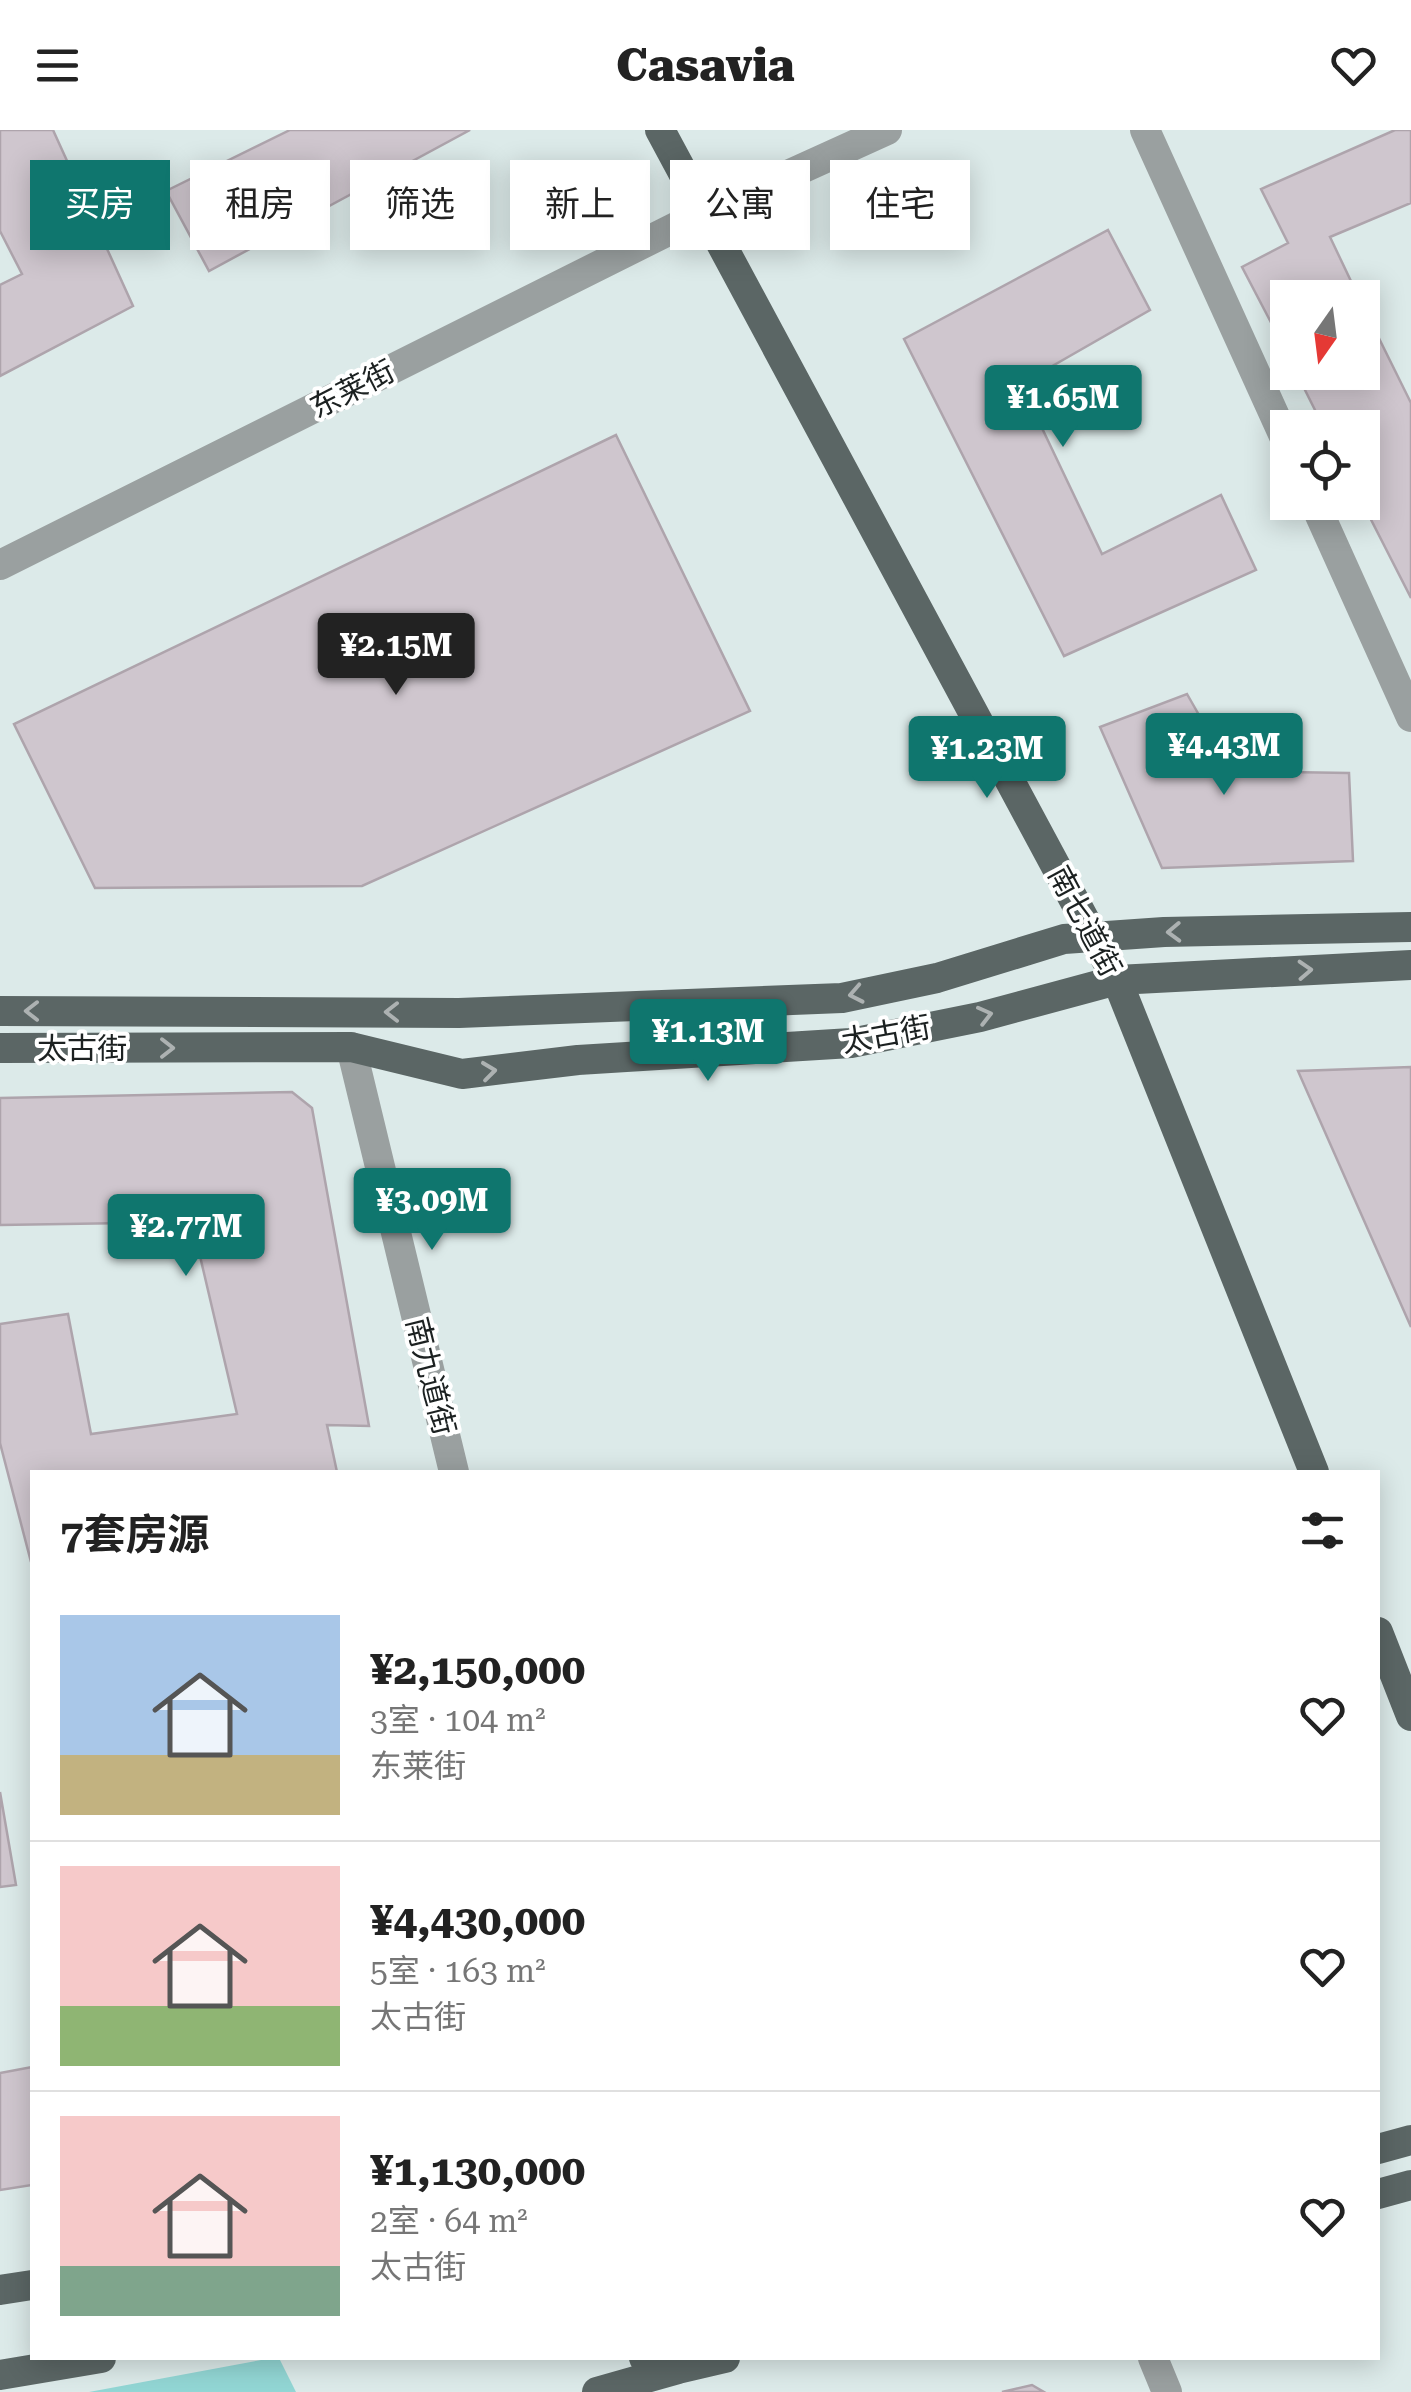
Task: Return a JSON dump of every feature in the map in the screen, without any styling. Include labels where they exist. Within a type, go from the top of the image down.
[{"type":"main road","name":"南七道街","points":[[660,130],[676,160]]},
{"type":"main road","name":"南七道街","points":[[724,250],[1117,980],[1313,1470]]},
{"type":"main road","name":"太古街","points":[[0,1012],[459,1013],[842,998],[937,978],[1064,939],[1164,932],[1411,927]]},
{"type":"main road","name":"太古街","points":[[0,1048],[351,1047],[462,1074],[578,1060],[852,1043],[980,1017],[1117,980],[1411,965]]},
{"type":"main road","points":[[1380,1637],[1411,1716]]},
{"type":"main road","points":[[1380,2148],[1411,2140]]},
{"type":"main road","points":[[1380,2193],[1411,2185]]},
{"type":"main road","points":[[0,2290],[30,2284]]},
{"type":"main road","points":[[0,2375],[88,2360]]},
{"type":"main road","points":[[649,2360],[680,2373]]},
{"type":"main road","points":[[598,2392],[718,2360]]},
{"type":"street","name":"东莱街","points":[[810,165],[887,130]]},
{"type":"street","points":[[1145,130],[1273,410]]},
{"type":"street","name":"东莱街","points":[[0,566],[670,230]]},
{"type":"street","points":[[1322,520],[1411,716]]},
{"type":"street","name":"南九道街","points":[[351,1047],[454,1470]]},
{"type":"street","points":[[1154,2360],[1167,2392]]},
{"type":"shaded area","points":[[261,2360],[280,2360],[296,2392],[89,2392]]},
{"type":"building","points":[[0,130],[53,130],[67,160],[30,160],[30,250],[108,250],[133,306],[0,376],[0,285],[22,274],[0,231]]},
{"type":"building","points":[[290,130],[470,130],[414,160],[350,160],[350,195],[330,206],[330,160],[229,160]]},
{"type":"building","points":[[1395,130],[1411,130],[1411,203],[1330,237],[1350,280],[1270,280],[1270,321],[1242,267],[1288,243],[1261,189]]},
{"type":"building","points":[[190,179],[190,236],[170,198],[170,189]]},
{"type":"building","points":[[1108,230],[1150,310],[1021,384],[1102,554],[1221,495],[1256,570],[1064,656],[904,339]]},
{"type":"building","points":[[198,250],[248,250],[209,271]]},
{"type":"building","points":[[1380,340],[1411,403],[1411,598],[1371,520],[1380,520],[1380,410],[1315,410],[1305,390],[1380,390]]},
{"type":"building","points":[[616,435],[750,711],[362,886],[95,888],[14,724]]},
{"type":"building","points":[[1187,694],[1231,771],[1349,773],[1353,861],[1162,868],[1100,727]]},
{"type":"building","points":[[1411,1067],[1411,1327],[1298,1071]]},
{"type":"building","points":[[292,1092],[312,1108],[369,1426],[327,1425],[337,1470],[30,1470],[30,1558],[0,1443],[0,1324],[68,1314],[91,1434],[237,1414],[192,1222],[0,1225],[0,1098]]},
{"type":"building","points":[[0,1792],[16,1885],[0,1887]]},
{"type":"building","points":[[30,2067],[30,2185],[0,2190],[0,2073]]},
{"type":"building","points":[[1032,2385],[1044,2392],[1002,2392]]}]
